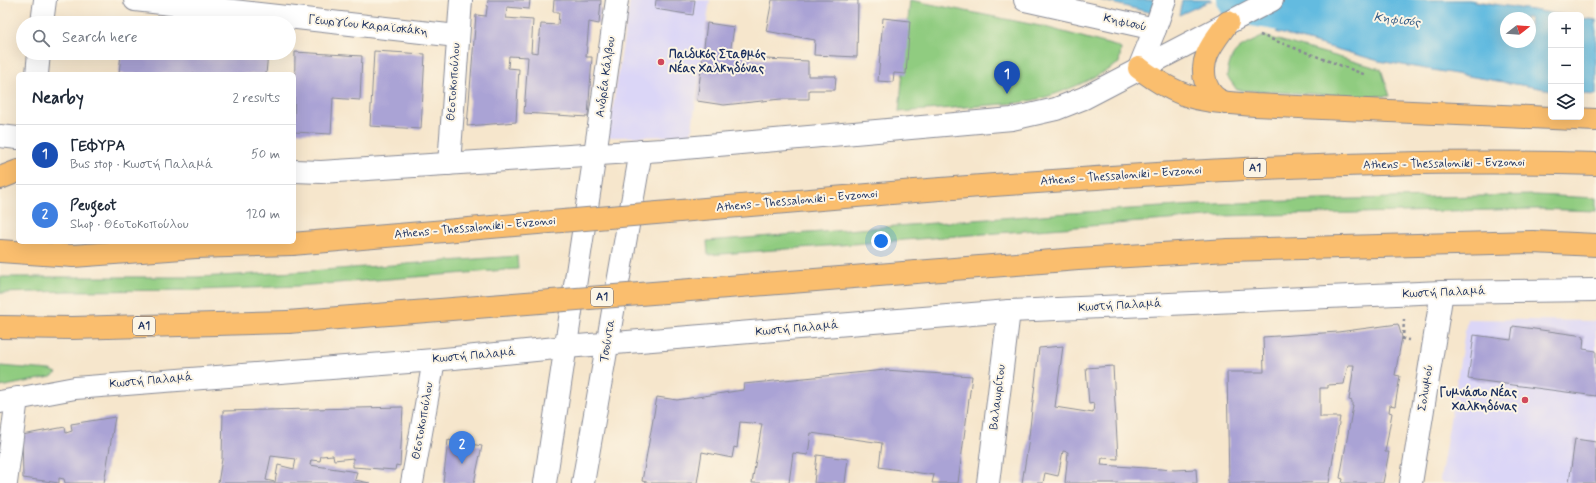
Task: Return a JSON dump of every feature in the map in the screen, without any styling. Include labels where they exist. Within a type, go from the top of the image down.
[{"type":"highway","points":[[1226,103],[1215,99],[1210,92],[1205,79],[1203,66],[1209,49],[1228,22]]},
{"type":"highway","points":[[1139,68],[1158,82],[1180,94],[1204,101],[1255,105],[1596,120]]},
{"type":"highway","name":"Athens - Thessaloniki - Evzonoi","points":[[296,244],[915,191],[1204,170],[1367,164],[1596,164]]},
{"type":"highway","points":[[0,178],[16,173]]},
{"type":"highway","name":"Α1","points":[[0,327],[72,328],[288,322],[1078,259],[1228,250],[1533,242],[1596,245]]},
{"type":"highway","name":"Athens - Thessaloniki - Evzonoi","points":[[0,251],[73,256],[196,247],[292,244]]},
{"type":"street","points":[[43,16],[45,0]]},
{"type":"street","name":"Γεωργίου Καραϊσκάκη","points":[[135,0],[279,16]]},
{"type":"street","name":"Θεοτοκοπούλου","points":[[449,164],[461,0]]},
{"type":"street","name":"Ανδρέα Κάλβου","points":[[596,154],[617,0]]},
{"type":"street","name":"Κηφισού","points":[[1025,0],[1155,29]]},
{"type":"street","points":[[296,171],[321,172],[641,151],[1012,119],[1063,107],[1084,98],[1272,0]]},
{"type":"street","points":[[1139,68],[1155,29],[1163,4]]},
{"type":"street","name":"Γεωργίου Καραϊσκάκη","points":[[296,18],[458,36]]},
{"type":"street","points":[[37,72],[38,60]]},
{"type":"street","points":[[0,136],[16,138]]},
{"type":"street","name":"Τσούντα","points":[[583,483],[641,151]]},
{"type":"street","points":[[545,483],[596,154]]},
{"type":"street","name":"Κωστή Παλαμά","points":[[9,400],[75,388],[434,360],[566,347],[1009,311],[1442,292],[1596,290]]},
{"type":"street","name":"Σολωμού","points":[[1411,483],[1442,292]]},
{"type":"street","name":"Βαλαωρίτου","points":[[988,483],[1009,311]]},
{"type":"street","name":"Θεοτοκοπούλου","points":[[412,483],[434,360]]},
{"type":"street","points":[[6,483],[9,400]]},
{"type":"path","points":[[1228,22],[1366,75]]},
{"type":"path","points":[[1402,339],[1405,314]]},
{"type":"shaded area","name":"Παιδικός Σταθμός Νέας Χαλκηδόνας","points":[[630,0],[710,0],[691,136],[608,137]]},
{"type":"shaded area","name":"Γυμνάσιο Νέας Χαλκηδόνας","points":[[1467,319],[1596,321],[1596,483],[1443,483],[1440,480]]},
{"type":"green space","points":[[910,0],[1045,27],[1115,46],[1121,49],[1119,63],[1083,83],[1058,93],[1031,101],[899,112]]},
{"type":"green space","points":[[1264,36],[1381,69],[1390,96],[1354,96],[1237,90],[1227,76],[1234,54],[1243,47]]},
{"type":"green space","points":[[1536,195],[1596,198],[1596,211],[1538,209],[1220,216],[708,255],[707,241],[1024,216],[1215,204],[1335,199]]},
{"type":"green space","points":[[517,256],[518,269],[298,286],[201,290],[0,293],[0,277],[199,277],[296,272]]},
{"type":"green space","points":[[0,366],[50,370],[57,373],[51,377],[0,387]]},
{"type":"water","points":[[1100,0],[1155,0],[1152,13]]},
{"type":"water","points":[[1182,0],[1212,0],[1179,15]]},
{"type":"water","points":[[1337,0],[1468,0],[1548,12],[1548,89],[1379,61],[1276,32]]},
{"type":"water","points":[[1584,18],[1596,20],[1596,95],[1584,94]]},
{"type":"building","points":[[488,0],[530,0],[529,9],[507,7],[506,18],[533,20],[531,52],[538,53],[541,24],[558,25],[559,12],[553,12],[554,0],[601,0],[599,24],[589,22],[586,57],[592,57],[588,117],[524,113],[528,57],[509,56],[508,68],[519,69],[516,122],[467,126],[476,15],[486,16]]},
{"type":"building","points":[[656,0],[695,0],[693,15],[655,9]]},
{"type":"building","points":[[772,0],[858,0],[857,57],[814,55],[815,40],[766,31]]},
{"type":"building","points":[[883,18],[910,21],[906,74],[894,73],[893,82],[878,81]]},
{"type":"building","points":[[707,23],[734,27],[730,54],[745,54],[744,58],[808,61],[808,76],[836,76],[835,90],[809,90],[809,99],[781,99],[724,105],[697,101]]},
{"type":"building","points":[[374,51],[425,54],[421,129],[370,126]]},
{"type":"building","points":[[296,52],[362,56],[360,100],[333,98],[331,134],[296,132],[296,72],[295,72]]},
{"type":"building","points":[[120,60],[267,60],[266,72],[119,72]]},
{"type":"building","points":[[1398,324],[1402,337],[1395,375],[1400,376],[1395,406],[1390,405],[1389,412],[1392,413],[1385,452],[1389,452],[1383,483],[1342,483],[1343,479],[1340,478],[1353,406],[1352,401],[1349,400],[1354,365],[1348,365],[1344,384],[1328,385],[1328,388],[1320,388],[1320,417],[1340,417],[1329,483],[1229,483],[1227,372],[1264,372],[1263,337],[1338,332]]},
{"type":"building","points":[[1513,326],[1584,336],[1583,349],[1596,351],[1596,396],[1468,379],[1474,335],[1511,340]]},
{"type":"building","points":[[1063,346],[1055,407],[1093,413],[1094,403],[1089,404],[1086,368],[1113,366],[1118,459],[1102,458],[1101,465],[1175,470],[1196,469],[1197,483],[1065,483],[1068,452],[1063,451],[1058,476],[1045,473],[1043,483],[1022,483],[1028,445],[1039,348]]},
{"type":"building","points":[[885,370],[972,376],[958,483],[932,483],[934,475],[879,467],[882,443],[811,433],[808,455],[793,453],[789,483],[752,483],[762,424],[740,422],[737,448],[734,447],[732,458],[702,452],[697,483],[651,483],[642,481],[657,397],[677,400],[743,390],[744,384]]},
{"type":"building","points":[[403,407],[400,466],[396,465],[395,470],[353,467],[353,458],[334,460],[333,455],[321,456],[320,461],[311,460],[310,465],[357,472],[355,480],[370,483],[218,483],[222,459],[223,411]],"holes":[[[271,456],[296,459],[294,469],[278,465],[275,482],[266,480]]]},
{"type":"building","points":[[115,417],[104,483],[65,483],[64,479],[59,478],[59,483],[23,478],[22,435],[65,427],[66,433],[72,431],[71,424]]},
{"type":"building","points":[[1575,439],[1596,442],[1596,483],[1569,483]]},
{"type":"building","points":[[448,440],[482,446],[474,483],[443,483]]},
{"type":"building","points":[[817,455],[848,459],[845,483],[814,483]]},
{"type":"waterway","name":"Κηφισός","points":[[1241,0],[1294,9],[1500,33]]},
{"type":"place","name":"Παιδικός Σταθμός Νέας Χαλκηδόνας","points":[[661,62]]},
{"type":"place","name":"ΓΕΦΥΡΑ","points":[[1007,94]]},
{"type":"place","name":"Γυμνάσιο Νέας Χαλκηδόνας","points":[[1525,400]]},
{"type":"place","name":"Peugeot","points":[[462,464]]}]
